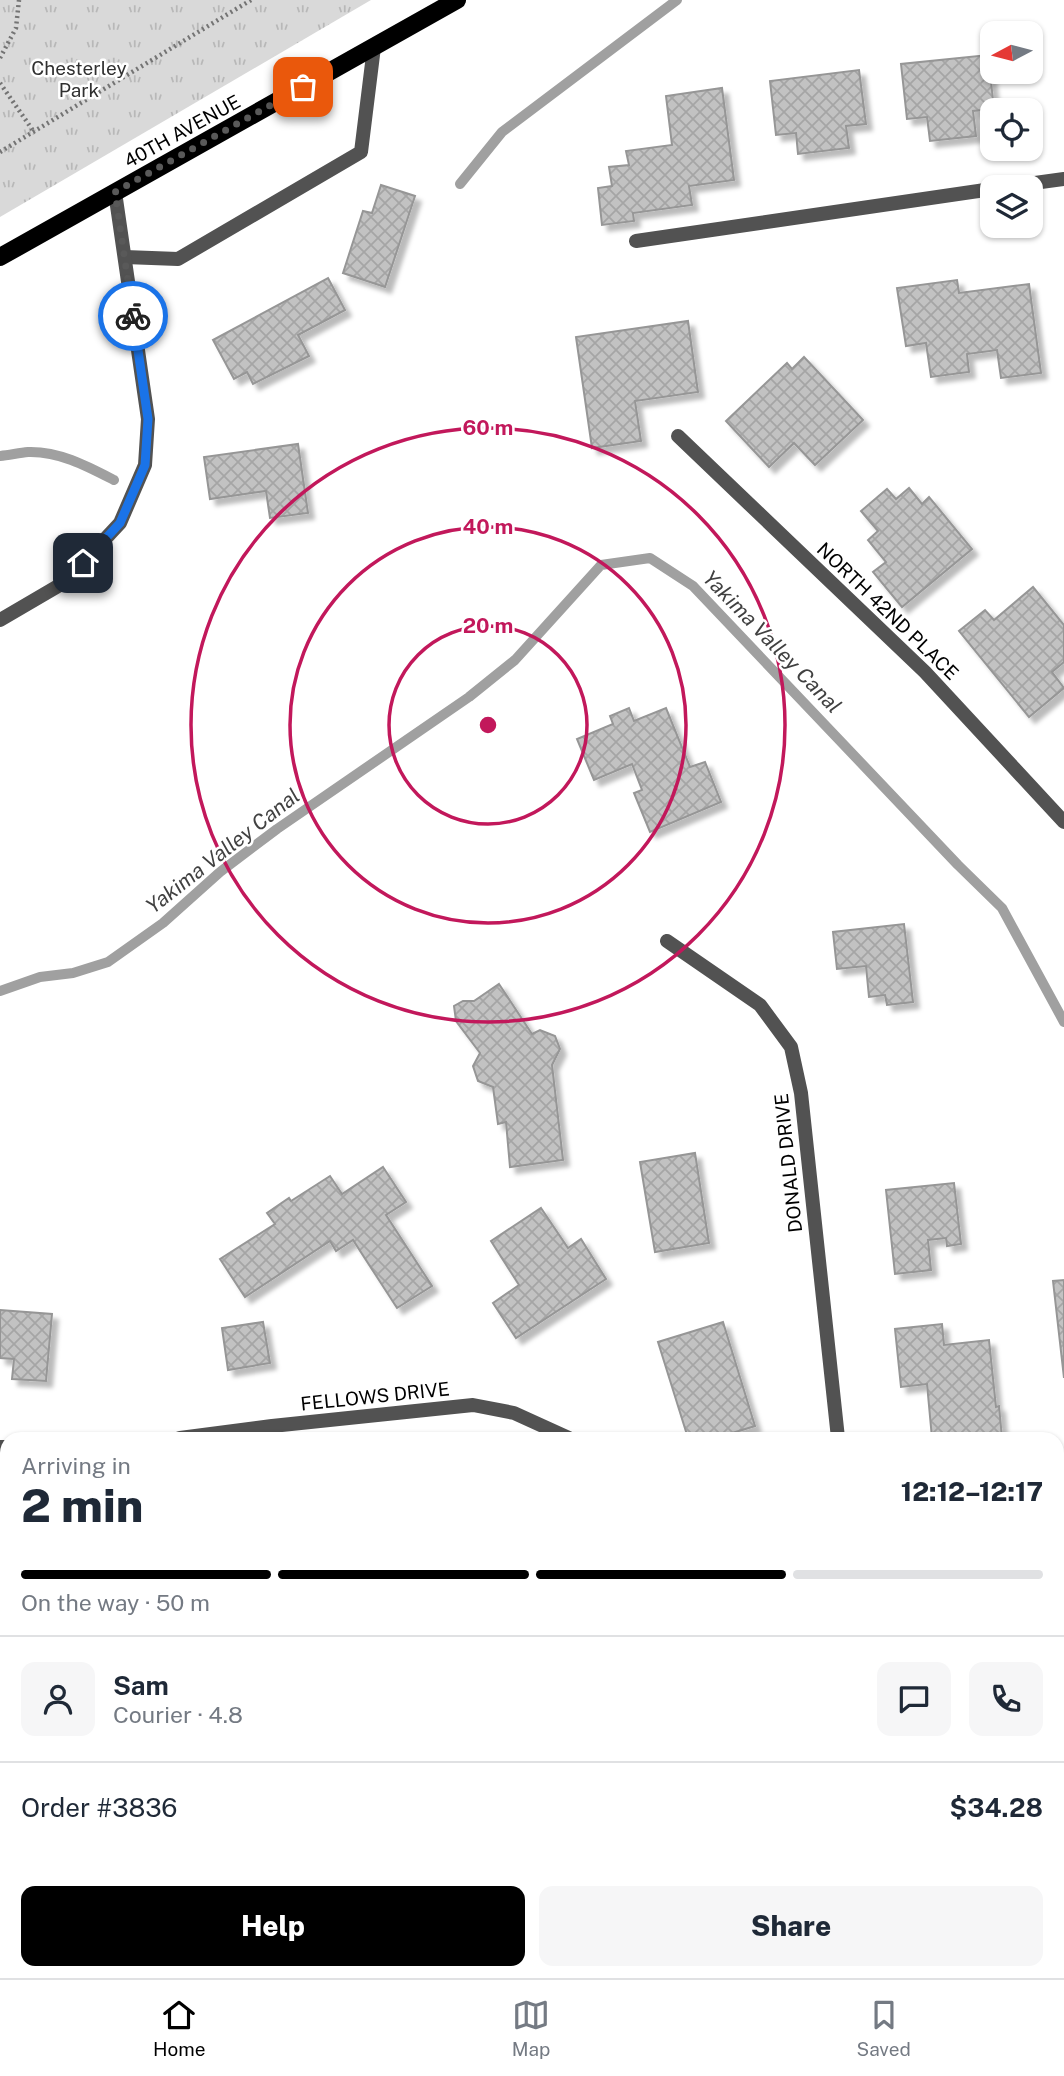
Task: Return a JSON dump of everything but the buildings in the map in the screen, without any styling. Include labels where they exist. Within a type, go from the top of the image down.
[{"type":"main road","name":"40TH AVENUE","points":[[0,257],[457,0]]},
{"type":"street","points":[[125,257],[178,258],[361,152],[374,47]]},
{"type":"street","points":[[1043,182],[1064,179]]},
{"type":"street","points":[[636,241],[980,191]]},
{"type":"street","points":[[0,620],[65,582],[83,563],[120,523],[145,465],[148,419],[115,192]]},
{"type":"street","name":"NORTH 42ND PLACE","points":[[678,436],[925,671],[1064,822]]},
{"type":"street","name":"DONALD DRIVE","points":[[667,942],[760,1005],[791,1047],[801,1093],[837,1432]]},
{"type":"street","name":"FELLOWS DRIVE","points":[[273,1432],[473,1405],[514,1413],[556,1432]]},
{"type":"path","points":[[0,58],[16,28],[19,0]]},
{"type":"path","points":[[0,152],[251,0]]},
{"type":"path","points":[[0,83],[34,132]]},
{"type":"green space","name":"Chesterley Park","points":[[0,0],[371,0],[0,217]]},
{"type":"waterway","points":[[460,184],[502,132],[677,0]]},
{"type":"waterway","points":[[0,456],[28,452],[51,454],[114,480]]},
{"type":"waterway","name":"Yakima Valley Canal","points":[[0,991],[40,977],[73,973],[108,962],[163,923],[220,872],[277,829],[469,697],[515,660],[601,565],[650,558],[693,586],[1002,908],[1064,1022]]},
{"type":"way so far","points":[[133,316],[115,192],[303,87]]},
{"type":"route","points":[[83,563],[120,523],[145,465],[148,419],[133,316]]}]
